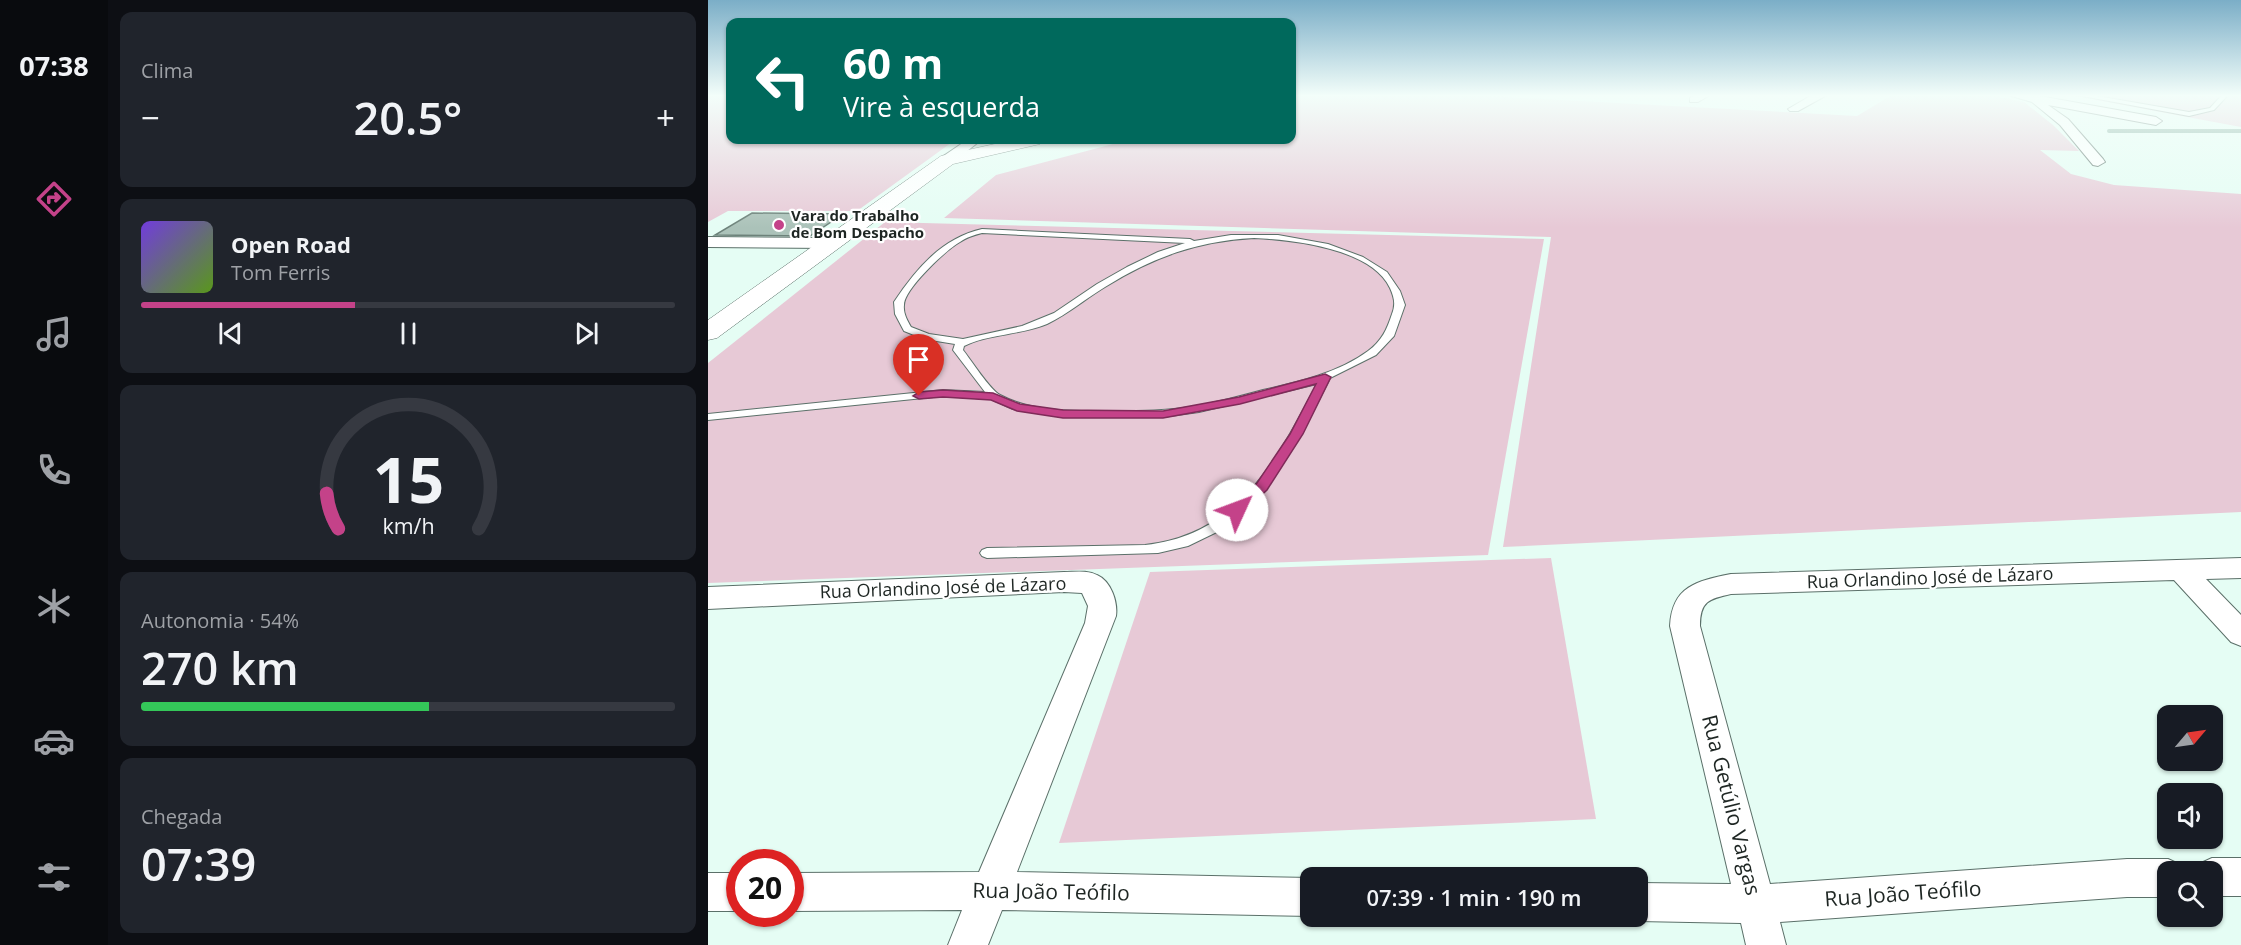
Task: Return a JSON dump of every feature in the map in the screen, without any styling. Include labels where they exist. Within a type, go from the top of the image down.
[{"type":"main road","points":[[708,332],[947,160],[1013,144]]},
{"type":"street","points":[[2079,139],[2098,162]]},
{"type":"street","points":[[947,160],[969,144]]},
{"type":"street","points":[[708,242],[831,243]]},
{"type":"street","name":"Rua Orlandino José de Lázaro","points":[[1695,665],[1685,626],[1684,609],[1692,597],[1709,588],[1731,584],[2241,568]]},
{"type":"street","points":[[2181,570],[2241,634]]},
{"type":"street","name":"Rua Orlandino José de Lázaro","points":[[708,598],[1052,582],[1090,583],[1100,595],[1104,607],[1100,623],[990,891]]},
{"type":"street","name":"Rua Getúlio Vargas","points":[[1695,665],[1767,945]]},
{"type":"street","points":[[2223,877],[2241,877]]},
{"type":"street","name":"Rua João Teófilo","points":[[1648,902],[1756,904],[2115,879],[2157,878]]},
{"type":"street","points":[[968,945],[990,891]]},
{"type":"street","name":"Rua João Teófilo","points":[[804,892],[990,891],[1300,897]]},
{"type":"street","points":[[708,892],[726,892]]},
{"type":"lane","points":[[708,417],[943,393],[993,396],[1017,407],[1063,414],[1163,414],[1240,400],[1325,377],[1372,353],[1389,336],[1400,305],[1392,282],[1376,268],[1357,257],[1327,245],[1268,236],[1197,241],[982,231],[967,234],[931,260],[899,302],[900,314],[907,329],[927,337],[963,342],[1030,327],[1052,318],[1100,286],[1161,254],[1197,241]]},
{"type":"lane","points":[[963,342],[958,350],[993,396]]},
{"type":"lane","points":[[987,553],[1157,549],[1196,538],[1224,521],[1262,486],[1296,434],[1325,377]]},
{"type":"shaded area","points":[[708,139],[726,139],[726,144],[949,144],[857,211],[728,211],[708,222]]},
{"type":"shaded area","points":[[1296,139],[2067,139],[2079,151],[2040,150],[2071,174],[2114,185],[2241,194],[2241,512],[1503,547],[1551,237],[944,218],[996,175],[1113,144],[1296,144]]},
{"type":"shaded area","points":[[885,222],[1544,239],[1488,555],[708,583],[708,363]]},
{"type":"shaded area","points":[[1551,558],[1596,819],[1059,843],[1150,572]]},
{"type":"building","name":"Vara do Trabalho de Bom Despacho","points":[[752,213],[843,214],[810,236],[715,235]]},
{"type":"place","name":"Vara do Trabalho de Bom Despacho","points":[[779,225]]},
{"type":"route","points":[[919,396],[943,393],[993,396],[1017,407],[1063,414],[1109,416],[1163,414],[1240,400],[1325,377],[1296,434],[1262,486],[1237,510]]}]
